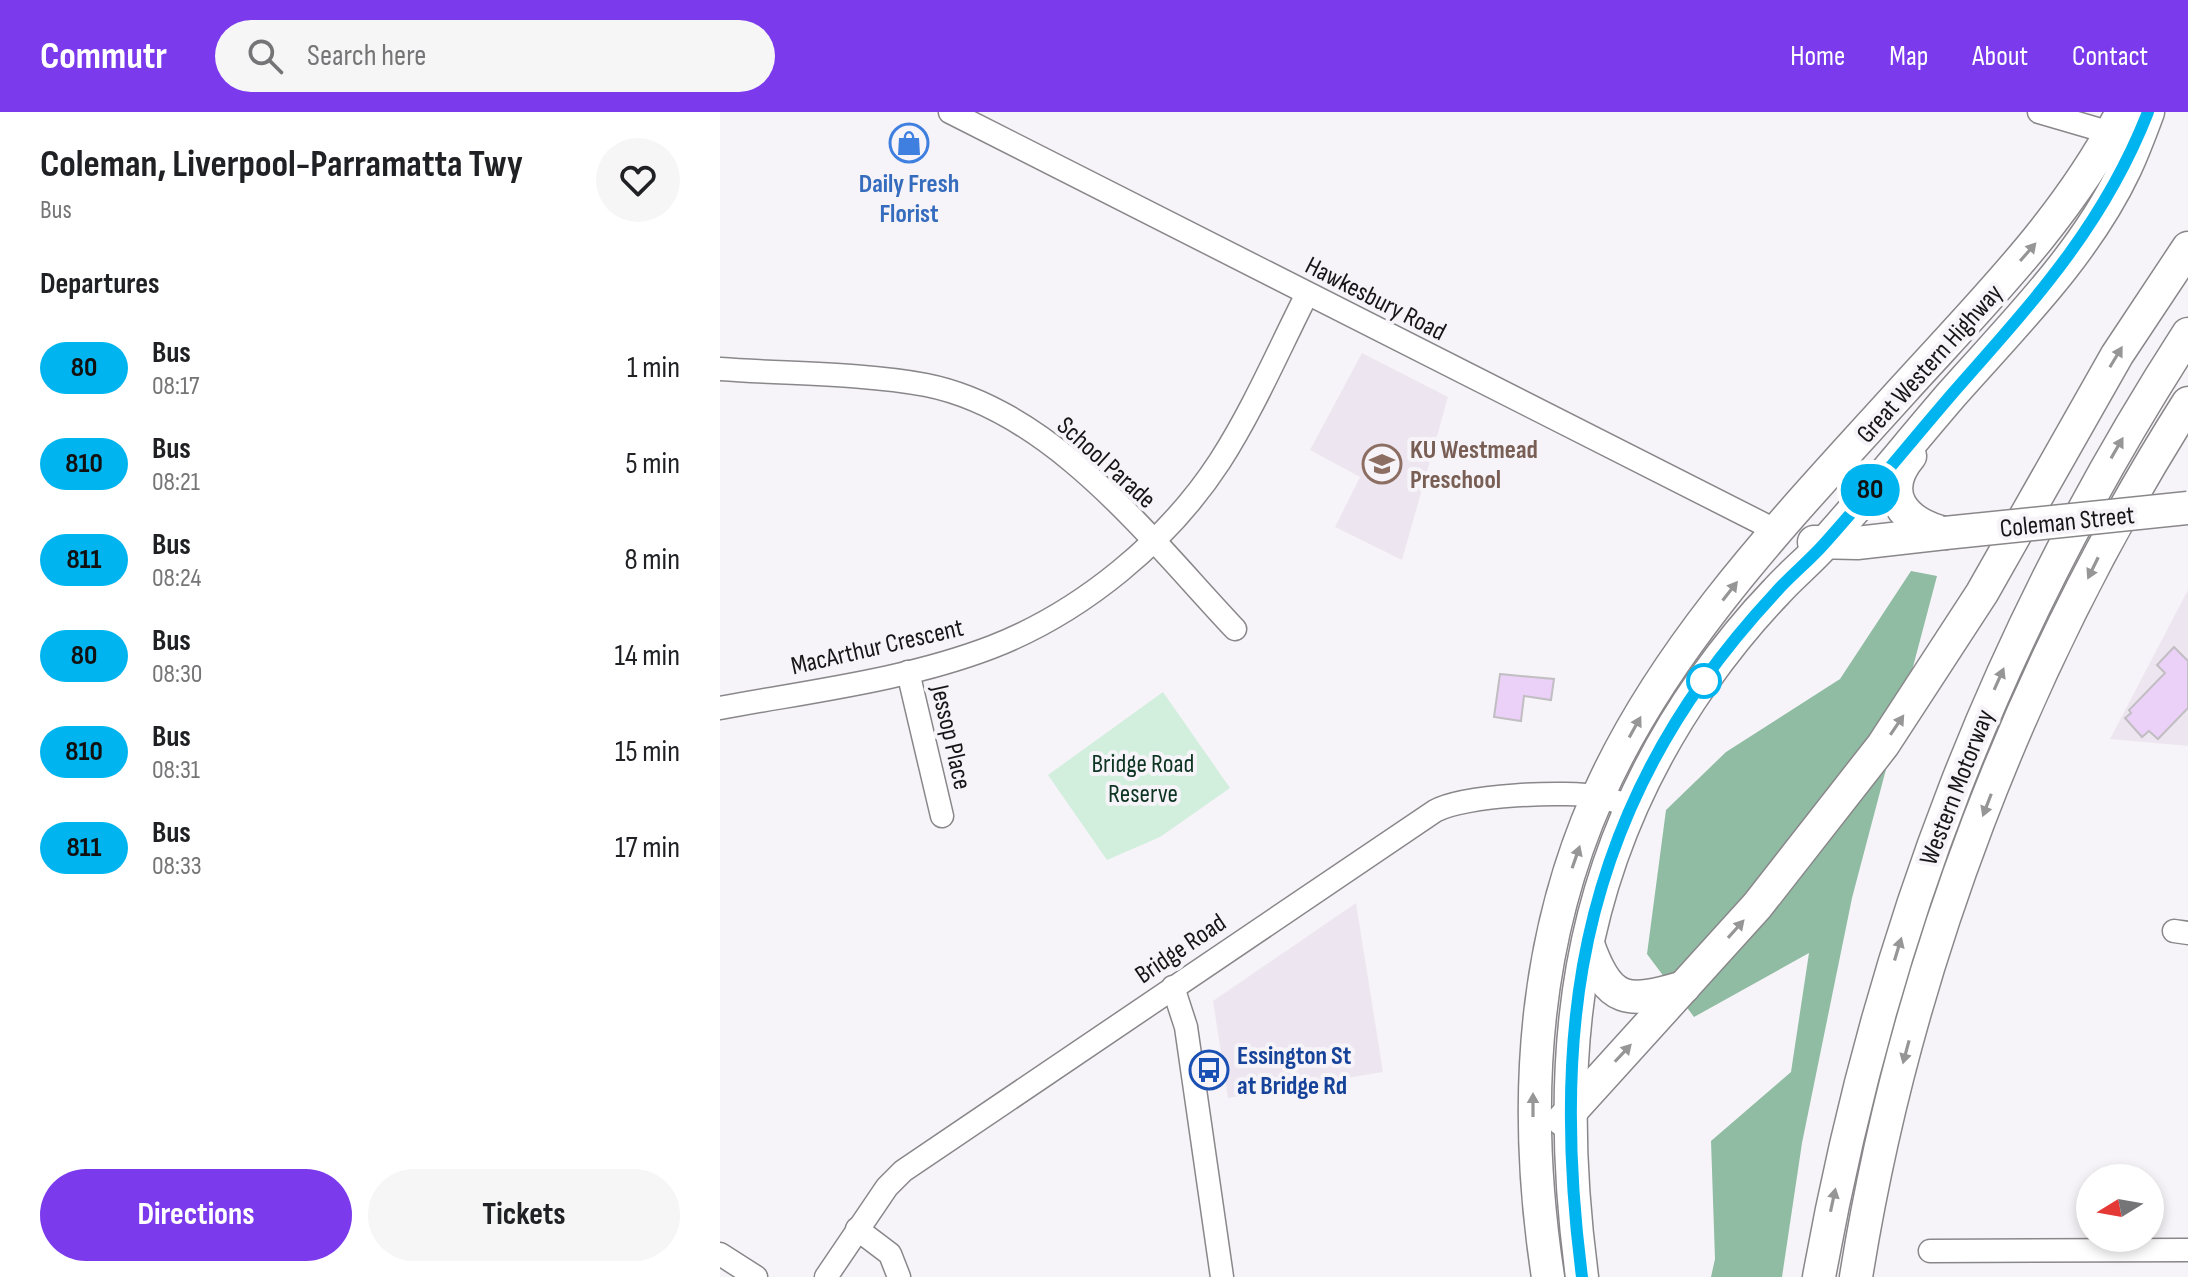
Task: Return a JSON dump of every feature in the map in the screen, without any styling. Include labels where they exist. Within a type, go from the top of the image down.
[{"type":"highway","name":"Great Western Highway","points":[[1582,1277],[1572,1195],[1569,1109],[1571,1048],[1588,944],[1604,877],[1630,806],[1705,679],[1776,592],[1823,545],[2047,285],[2088,231],[2125,169],[2148,112]]},
{"type":"highway","name":"Great Western Highway","points":[[1548,1272],[1535,1162],[1534,1051],[1557,919],[1598,796],[1638,722],[1683,651],[1777,531],[2032,247],[2075,193],[2116,123]]},
{"type":"highway","points":[[1548,1272],[1551,1160],[1556,1136],[1569,1109],[1757,906],[1883,745],[1982,593],[2117,355],[2188,248]]},
{"type":"highway","name":"Western Motorway","points":[[1819,1277],[1867,1050],[1914,896],[1958,775],[2071,529],[2188,334]]},
{"type":"highway","name":"Western Motorway","points":[[1856,1277],[1878,1165],[1917,1008],[1989,798],[2034,690],[2106,542],[2188,403]]},
{"type":"highway","points":[[1944,404],[1930,433],[1897,473],[1895,490],[1899,503],[1910,517],[1945,533]]},
{"type":"highway","name":"Coleman Street","points":[[1777,531],[1823,545],[2188,508]]},
{"type":"highway","points":[[1588,944],[1598,973],[1612,990],[1625,997],[1643,999],[1684,987]]},
{"type":"street","name":"Hawkesbury Road","points":[[950,112],[1777,531]]},
{"type":"street","points":[[2039,112],[2116,123]]},
{"type":"street","name":"MacArthur Crescent","points":[[720,708],[908,672],[994,646],[1040,625],[1116,573],[1185,506],[1219,462],[1307,294]]},
{"type":"street","name":"School Parade","points":[[720,369],[916,384],[977,403],[1057,449],[1152,541],[1235,629]]},
{"type":"street","name":"Jessop Place","points":[[908,672],[942,816]]},
{"type":"street","name":"Bridge Road","points":[[826,1277],[857,1229],[903,1171],[1444,806],[1469,799],[1598,796],[1630,806]]},
{"type":"street","points":[[1173,987],[1186,1027],[1222,1277]]},
{"type":"street","points":[[857,1229],[890,1254],[899,1277]]},
{"type":"street","points":[[1930,1251],[2188,1250]]},
{"type":"street","points":[[720,1254],[756,1277]]},
{"type":"shaded area","name":"KU Westmead Preschool","points":[[1362,353],[1448,397],[1402,560],[1335,527],[1360,477],[1310,450]]},
{"type":"shaded area","points":[[2188,590],[2188,746],[2110,739]]},
{"type":"shaded area","points":[[1356,903],[1383,1072],[1228,1098],[1213,1001]]},
{"type":"green space","points":[[1911,571],[1937,576],[1852,898],[1802,1143],[1782,1277],[1711,1277],[1715,1259],[1711,1141],[1791,1072],[1809,953],[1694,1017],[1647,954],[1666,810],[1726,752],[1840,679]]},
{"type":"green space","name":"Bridge Road Reserve","points":[[1163,692],[1230,788],[1160,837],[1107,860],[1048,775]]},
{"type":"building","points":[[2174,647],[2188,661],[2188,708],[2158,739],[2149,731],[2142,737],[2125,718],[2165,673],[2157,665]]},
{"type":"building","points":[[1500,674],[1554,679],[1551,700],[1524,696],[1521,721],[1494,717]]},
{"type":"bus line","name":"80","points":[[1582,1277],[1569,1138],[1571,1048],[1577,994],[1604,877],[1642,781],[1681,715],[1729,648],[1776,592],[1823,545],[2028,308],[2088,231],[2125,169],[2148,112]]},
{"type":"place","name":"Daily Fresh Florist","points":[[909,143]]},
{"type":"place","name":"KU Westmead Preschool","points":[[1382,464]]},
{"type":"place","name":"Essington St at Bridge Rd","points":[[1209,1070]]}]
